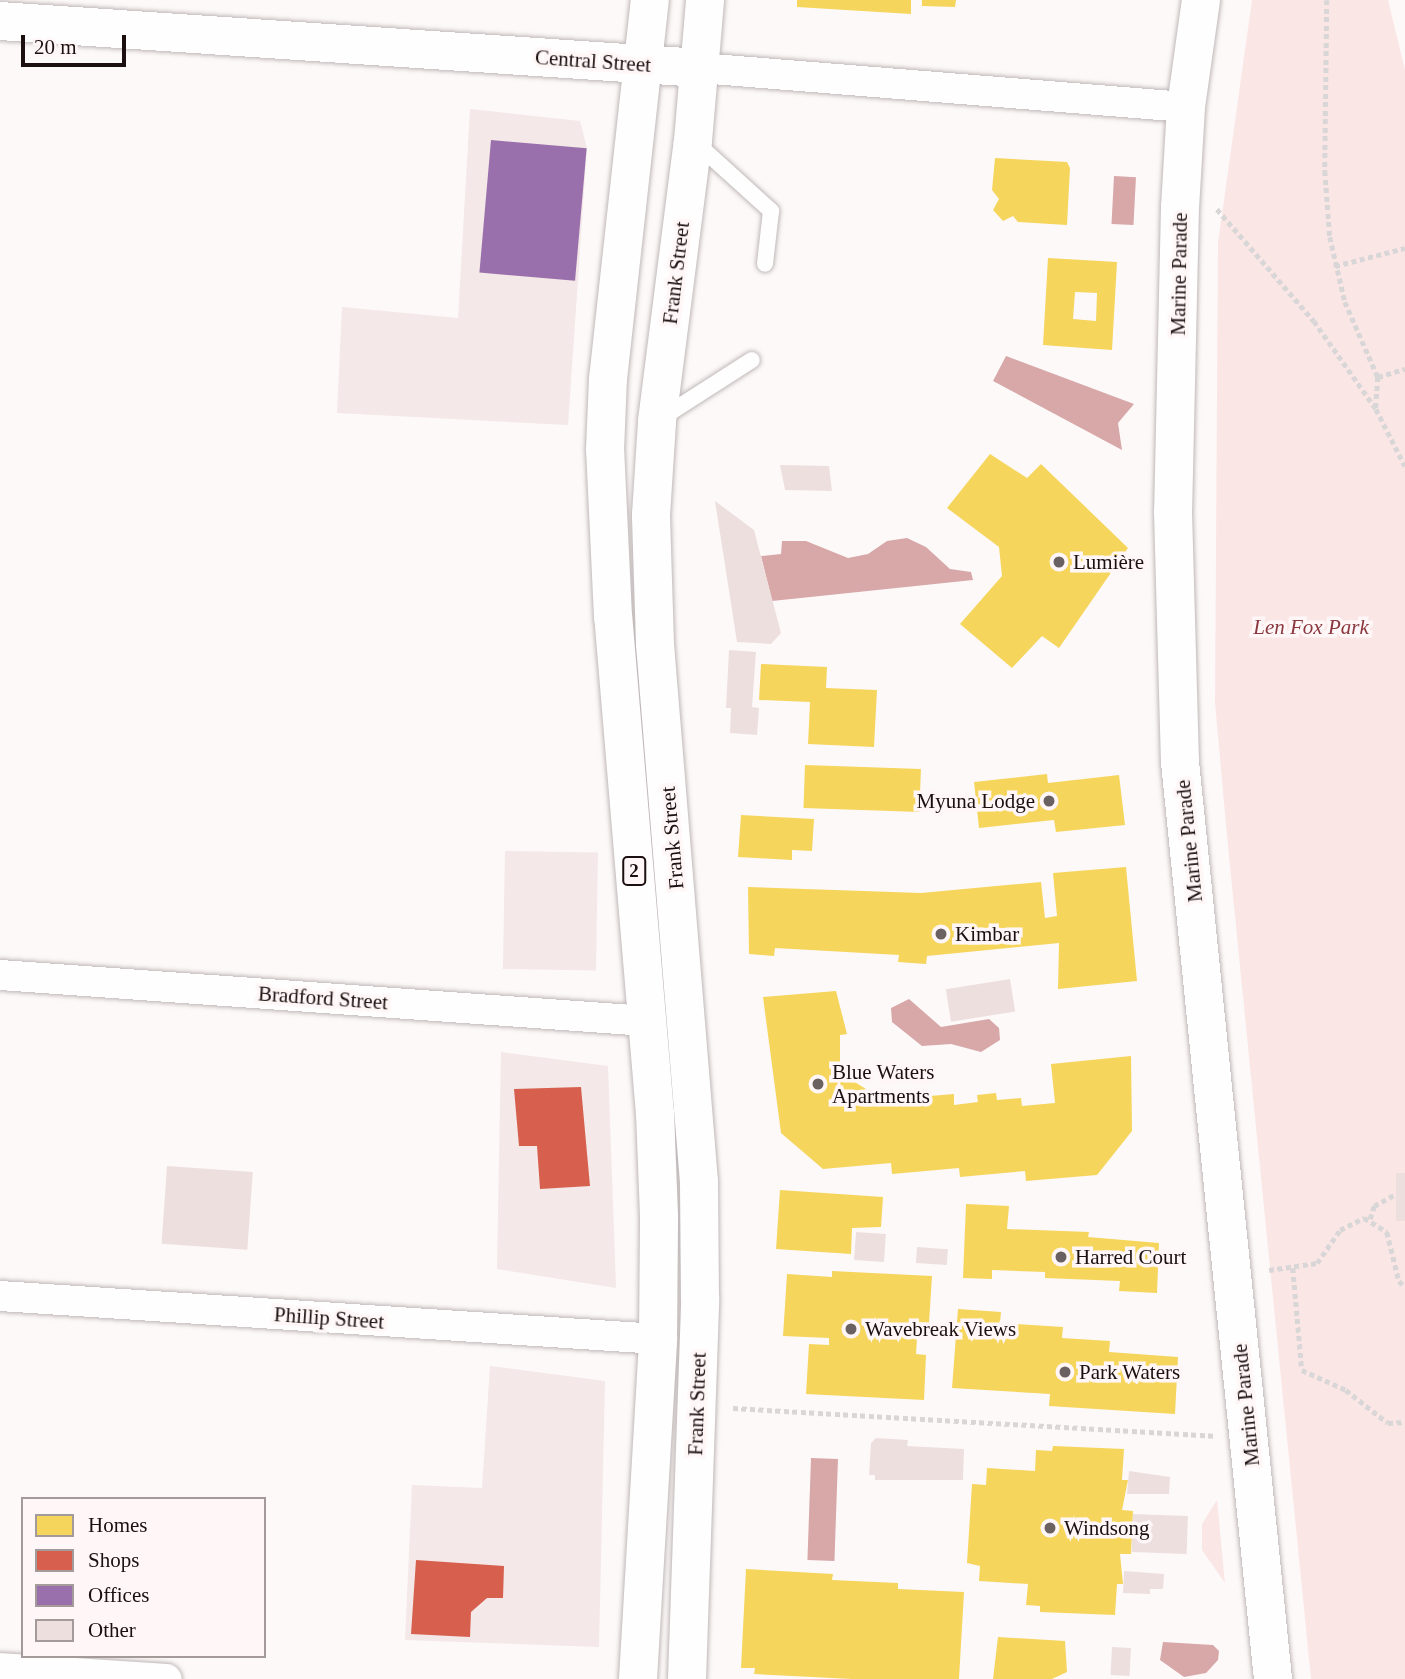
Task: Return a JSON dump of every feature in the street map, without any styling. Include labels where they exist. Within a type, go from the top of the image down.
[{"type":"main road","name":"Frank Street","points":[[638,1679],[658,1339],[659,1216],[647,1021],[613,617],[605,450],[608,379],[650,0]]},
{"type":"main road","name":"Frank Street","points":[[687,1679],[697,1405],[698,1170],[652,578],[657,421],[693,141],[705,0]]},
{"type":"main road","name":"Marine Parade","points":[[1201,0],[1186,107],[1173,512],[1180,762],[1273,1679]]},
{"type":"main road","name":"Central Street","points":[[0,21],[700,68]]},
{"type":"street","name":"Central Street","points":[[700,68],[1186,107]]},
{"type":"street","name":"Bradford Street","points":[[0,975],[647,1021]]},
{"type":"street","name":"Phillip Street","points":[[0,1296],[658,1339]]},
{"type":"street","points":[[0,1668],[167,1679]]},
{"type":"lane","points":[[693,141],[771,211],[765,264]]},
{"type":"lane","points":[[657,421],[752,360]]},
{"type":"path","points":[[1327,0],[1325,171],[1335,266],[1345,302],[1378,377],[1376,408]]},
{"type":"path","points":[[1217,208],[1314,321],[1376,408],[1405,466]]},
{"type":"path","points":[[1335,266],[1405,248]]},
{"type":"path","points":[[1378,377],[1405,369]]},
{"type":"path","points":[[1370,1219],[1374,1206],[1396,1194]]},
{"type":"path","points":[[1370,1219],[1387,1232],[1399,1281],[1405,1287]]},
{"type":"path","points":[[1370,1219],[1348,1224],[1317,1264],[1293,1268],[1302,1370],[1346,1390],[1388,1423],[1405,1422]]},
{"type":"path","points":[[697,1405],[1219,1436]]},
{"type":"shaded area","points":[[470,109],[580,121],[587,148],[568,425],[337,413],[342,307],[458,318]]},
{"type":"shaded area","points":[[1114,176],[1136,177],[1133,225],[1111,224]]},
{"type":"shaded area","points":[[1006,356],[1134,404],[1118,423],[1122,450],[993,381]]},
{"type":"shaded area","points":[[907,538],[926,547],[950,569],[971,572],[973,580],[772,601],[761,556],[781,554],[782,541],[806,541],[848,558],[868,554],[887,541]]},
{"type":"shaded area","points":[[505,851],[598,853],[596,971],[503,969]]},
{"type":"shaded area","points":[[909,999],[941,1027],[989,1019],[999,1028],[1000,1040],[981,1052],[951,1044],[922,1046],[892,1022],[891,1008]]},
{"type":"shaded area","points":[[501,1052],[608,1066],[616,1288],[497,1269]]},
{"type":"shaded area","points":[[490,1366],[605,1381],[599,1647],[405,1640],[412,1485],[482,1488]]},
{"type":"shaded area","points":[[811,1458],[838,1459],[834,1561],[807,1560]]},
{"type":"shaded area","points":[[1163,1642],[1213,1645],[1219,1651],[1218,1660],[1206,1673],[1184,1677],[1160,1660]]},
{"type":"green space","name":"Len Fox Park","points":[[1252,0],[1388,0],[1405,70],[1405,1679],[1311,1679],[1227,836],[1215,703],[1218,243]]},
{"type":"green space","points":[[1217,1500],[1225,1583],[1202,1550],[1202,1524]]},
{"type":"building: Homes","points":[[797,0],[911,0],[911,14],[797,7]]},
{"type":"building: Homes","points":[[922,0],[956,0],[955,7],[922,6]]},
{"type":"building: Homes","points":[[995,158],[1067,162],[1070,168],[1067,225],[1018,222],[1013,216],[1003,221],[993,210],[999,199],[992,190]]},
{"type":"building: Homes","points":[[1048,258],[1117,262],[1112,350],[1043,345]],"holes":[[[1075,292],[1097,293],[1096,321],[1073,319]]]},
{"type":"building: Homes","name":"Lumière","points":[[990,454],[1027,478],[1041,464],[1128,548],[1059,648],[1042,636],[1012,668],[960,624],[1002,576],[999,547],[947,508]]},
{"type":"building: Homes","points":[[761,664],[827,667],[826,688],[877,690],[874,747],[808,744],[810,702],[759,700]]},
{"type":"building: Homes","points":[[805,765],[921,769],[919,812],[803,808]]},
{"type":"building: Homes","name":"Myuna Lodge","points":[[1047,774],[1048,783],[1119,775],[1125,825],[1056,832],[1054,820],[979,828],[974,782]]},
{"type":"building: Homes","points":[[741,815],[814,819],[812,851],[792,850],[792,860],[738,857]]},
{"type":"building: Homes","name":"Kimbar","points":[[1126,867],[1137,981],[1058,989],[1059,943],[927,956],[926,964],[898,962],[899,955],[775,948],[774,956],[749,954],[748,887],[921,893],[1041,882],[1045,918],[1057,916],[1053,873]]},
{"type":"building: Homes","name":"Blue Waters Apartments","points":[[836,991],[847,1034],[840,1035],[840,1073],[866,1089],[863,1093],[874,1101],[911,1097],[910,1091],[929,1090],[930,1096],[954,1094],[954,1105],[978,1102],[977,1095],[996,1093],[997,1100],[1021,1098],[1022,1106],[1055,1103],[1051,1064],[1131,1056],[1132,1131],[1097,1175],[1026,1181],[1025,1171],[960,1177],[959,1168],[892,1174],[891,1163],[823,1169],[781,1133],[763,997]]},
{"type":"building: Homes","points":[[780,1190],[883,1197],[881,1227],[852,1228],[851,1254],[776,1249]]},
{"type":"building: Homes","name":"Harred Court","points":[[966,1204],[1009,1206],[1007,1229],[1089,1232],[1088,1237],[1159,1243],[1157,1293],[1119,1291],[1120,1281],[1045,1278],[1045,1272],[992,1270],[992,1279],[963,1278]]},
{"type":"building: Homes","name":"Wavebreak Views","points":[[832,1271],[932,1276],[929,1323],[918,1322],[916,1354],[926,1355],[924,1400],[806,1394],[809,1344],[829,1345],[829,1338],[783,1336],[787,1274],[832,1277]]},
{"type":"building: Homes","name":"Park Waters","points":[[958,1309],[1001,1312],[1000,1323],[1063,1327],[1062,1338],[1110,1341],[1109,1352],[1178,1357],[1175,1414],[1049,1406],[1050,1394],[952,1388]]},
{"type":"building: Homes","name":"Windsong","points":[[1053,1446],[1124,1449],[1122,1480],[1128,1480],[1122,1510],[1133,1511],[1131,1554],[1120,1554],[1123,1584],[1117,1584],[1115,1615],[1040,1612],[1040,1606],[1026,1605],[1028,1584],[979,1581],[980,1566],[967,1563],[972,1484],[986,1485],[987,1468],[1035,1471],[1036,1450],[1052,1451]]},
{"type":"building: Homes","points":[[746,1569],[833,1574],[832,1580],[898,1583],[898,1589],[964,1592],[959,1679],[852,1679],[754,1674],[755,1668],[741,1668]]},
{"type":"building: Homes","points":[[998,1637],[1065,1641],[1067,1672],[1052,1679],[993,1679]]},
{"type":"building: Shops","points":[[581,1087],[590,1186],[540,1189],[537,1146],[519,1146],[514,1089]]},
{"type":"building: Shops","points":[[416,1560],[504,1566],[503,1598],[487,1598],[471,1612],[470,1637],[411,1634]]},
{"type":"building: Offices","points":[[491,140],[587,148],[575,281],[479,272]]},
{"type":"building: Other","points":[[780,465],[829,466],[832,491],[785,490]]},
{"type":"building: Other","points":[[715,501],[754,530],[781,633],[771,644],[737,642]]},
{"type":"building: Other","points":[[729,650],[756,652],[752,707],[759,708],[757,735],[730,733],[731,708],[726,708]]},
{"type":"building: Other","points":[[1010,979],[1015,1012],[951,1022],[946,989]]},
{"type":"building: Other","points":[[167,1166],[253,1172],[247,1250],[162,1244]]},
{"type":"building: Other","points":[[1396,1173],[1405,1173],[1405,1221],[1396,1221]]},
{"type":"building: Other","points":[[856,1232],[886,1234],[884,1262],[854,1260]]},
{"type":"building: Other","points":[[917,1247],[948,1249],[947,1265],[916,1263]]},
{"type":"building: Other","points":[[876,1438],[908,1440],[907,1446],[964,1449],[963,1480],[875,1480],[875,1475],[869,1475],[871,1443]]},
{"type":"building: Other","points":[[1129,1471],[1170,1477],[1169,1494],[1127,1494]]},
{"type":"building: Other","points":[[1133,1514],[1188,1516],[1187,1554],[1132,1552]]},
{"type":"building: Other","points":[[1124,1571],[1164,1574],[1163,1589],[1150,1589],[1150,1594],[1123,1593]]},
{"type":"building: Other","points":[[1112,1647],[1131,1648],[1130,1676],[1111,1675]]},
{"type":"place","name":"Lumière","points":[[1059,562]]},
{"type":"place","name":"Myuna Lodge","points":[[1049,801]]},
{"type":"place","name":"Kimbar","points":[[941,934]]},
{"type":"place","name":"Blue Waters Apartments","points":[[818,1084]]},
{"type":"place","name":"Harred Court","points":[[1061,1257]]},
{"type":"place","name":"Wavebreak Views","points":[[851,1329]]},
{"type":"place","name":"Park Waters","points":[[1065,1372]]},
{"type":"place","name":"Windsong","points":[[1050,1528]]}]
